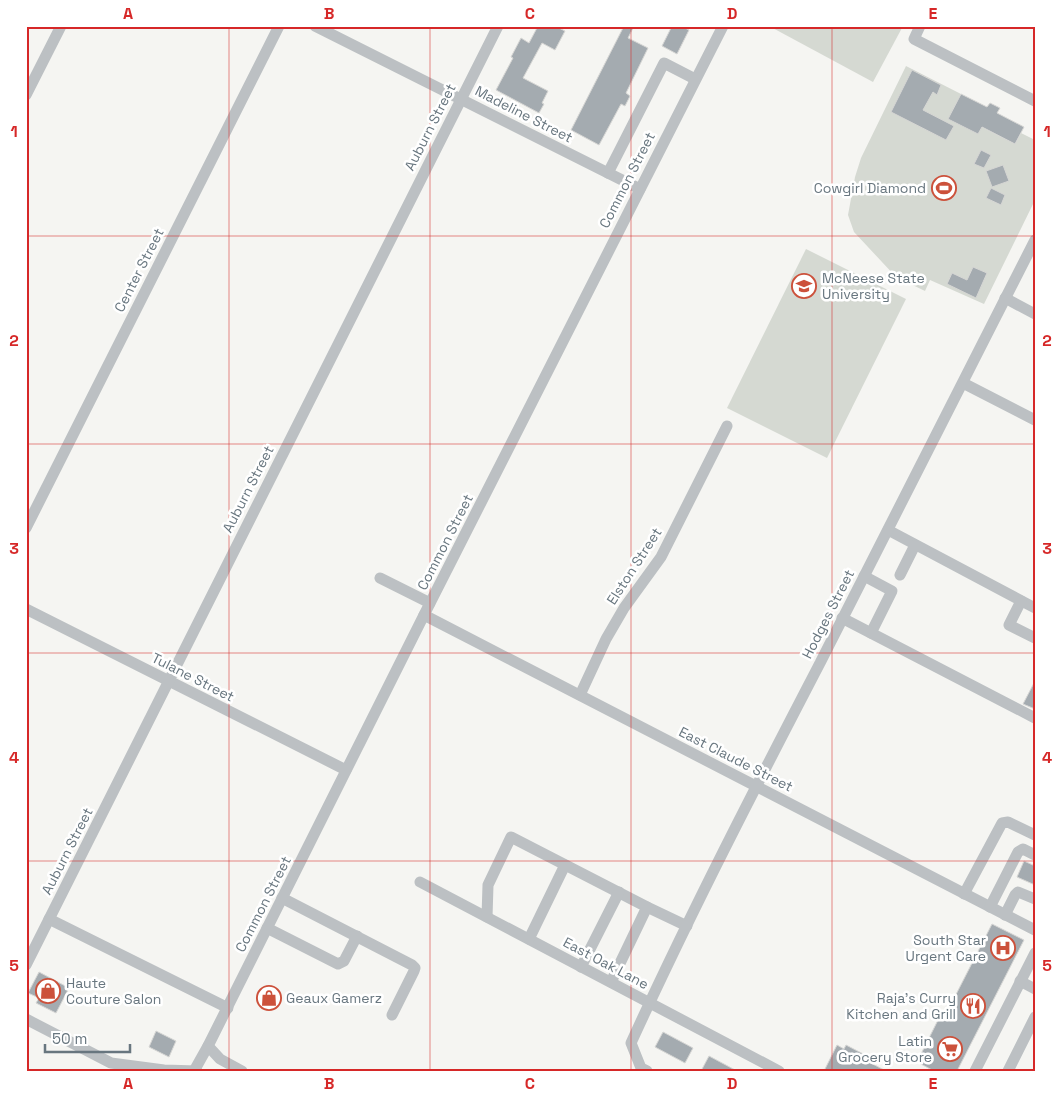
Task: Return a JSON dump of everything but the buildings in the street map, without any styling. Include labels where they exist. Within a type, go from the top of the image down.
[{"type":"street","points":[[26,95],[61,26]]},
{"type":"street","name":"Center Street","points":[[26,528],[279,26]]},
{"type":"street","name":"Madeline Street","points":[[315,26],[640,189]]},
{"type":"street","name":"Auburn Street","points":[[26,965],[498,26]]},
{"type":"street","name":"Common Street","points":[[195,1071],[722,26]]},
{"type":"street","points":[[920,26],[914,39],[1035,101]]},
{"type":"street","points":[[608,173],[664,63],[695,79]]},
{"type":"street","name":"Hodges Street","points":[[647,1071],[640,1068],[631,1043],[649,1003],[756,787],[1035,240]]},
{"type":"street","points":[[1005,298],[1035,313]]},
{"type":"street","points":[[963,383],[1035,420]]},
{"type":"street","name":"Elston Street","points":[[580,696],[606,639],[624,608],[661,557],[727,426]]},
{"type":"street","points":[[888,530],[1035,608]]},
{"type":"street","points":[[900,575],[915,545]]},
{"type":"street","points":[[864,576],[892,591],[871,633]]},
{"type":"street","points":[[380,578],[430,603]]},
{"type":"street","points":[[1020,601],[1009,625],[1035,638]]},
{"type":"street","name":"Tulane Street","points":[[26,609],[346,770]]},
{"type":"street","name":"East Claude Street","points":[[424,615],[1035,930]]},
{"type":"street","points":[[842,618],[1035,718]]},
{"type":"street","points":[[964,894],[1000,825],[1008,822],[1035,835]]},
{"type":"street","points":[[487,917],[488,885],[511,837],[687,926]]},
{"type":"street","points":[[990,907],[1020,850],[1025,850],[1035,855]]},
{"type":"street","points":[[529,939],[565,864]]},
{"type":"street","name":"East Oak Lane","points":[[420,882],[779,1071]]},
{"type":"street","points":[[1000,888],[1015,895]]},
{"type":"street","points":[[581,967],[619,892]]},
{"type":"street","points":[[1005,915],[1018,892],[1035,899]]},
{"type":"street","points":[[282,898],[412,965],[414,971],[392,1015]]},
{"type":"street","points":[[611,982],[647,906]]},
{"type":"street","points":[[49,919],[228,1008]]},
{"type":"street","points":[[268,928],[338,964],[344,961],[357,936]]},
{"type":"street","points":[[974,1071],[1034,955]]},
{"type":"street","points":[[1020,982],[1035,989]]},
{"type":"street","points":[[1008,1071],[1035,1017]]},
{"type":"street","points":[[26,1019],[124,1071]]},
{"type":"street","points":[[208,1046],[220,1059],[242,1071]]},
{"type":"street","points":[[111,1063],[164,1070],[195,1071]]},
{"type":"shaded area","points":[[769,26],[903,26],[873,82]]},
{"type":"shaded area","name":"Cowgirl Diamond","points":[[906,66],[961,94],[952,112],[1015,144],[1021,133],[1035,140],[1035,200],[984,304],[930,280],[925,291],[896,277],[854,232],[848,215],[855,177],[861,158]]},
{"type":"shaded area","points":[[806,249],[906,299],[827,458],[727,408]]},
{"type":"place","name":"Cowgirl Diamond","points":[[944,188]]},
{"type":"place","name":"McNeese State University","points":[[804,286]]},
{"type":"place","name":"South Star Urgent Care","points":[[1003,948]]},
{"type":"place","name":"Haute Couture Salon","points":[[48,991]]},
{"type":"place","name":"Geaux Gamerz","points":[[269,998]]},
{"type":"place","name":"Raja's Curry Kitchen and Grill","points":[[973,1006]]},
{"type":"place","name":"Latin Grocery Store","points":[[950,1049]]}]
